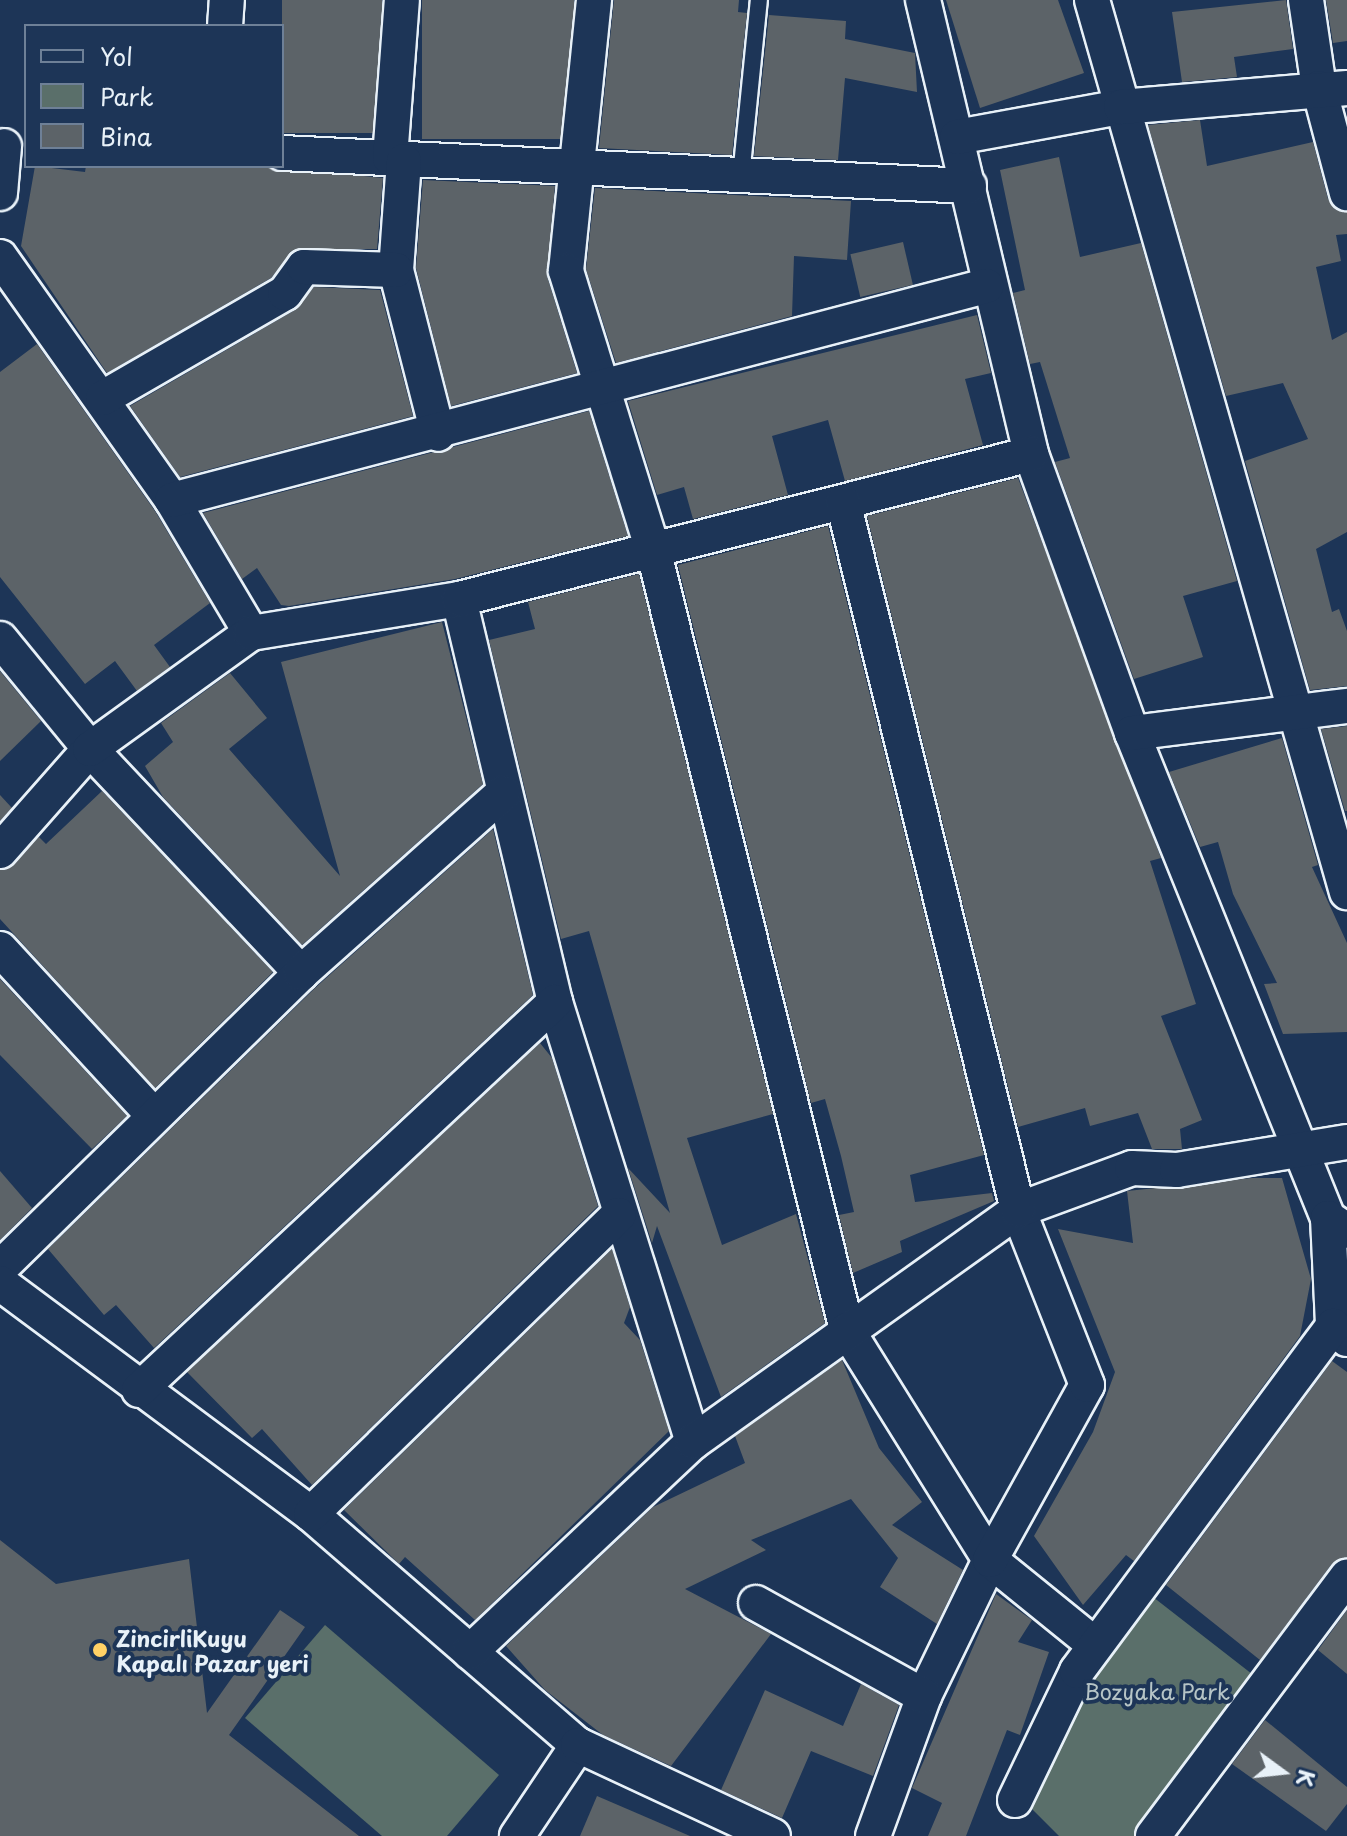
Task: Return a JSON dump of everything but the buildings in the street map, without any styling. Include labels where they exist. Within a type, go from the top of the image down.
[{"type":"street","points":[[225,24],[227,0]]},
{"type":"street","points":[[402,0],[396,270],[438,434]]},
{"type":"street","points":[[594,0],[574,169],[566,271],[597,387],[654,553],[847,1330],[990,1560],[1095,1645]]},
{"type":"street","points":[[923,0],[969,186],[986,286],[1031,454],[1132,733],[1338,1224],[1340,1332],[1095,1645],[1015,1800]]},
{"type":"street","points":[[1092,0],[1253,553],[1292,714],[1347,892]]},
{"type":"street","points":[[1306,0],[1333,88],[1347,193]]},
{"type":"street","points":[[957,137],[1121,107],[1333,88]]},
{"type":"street","points":[[0,193],[10,145]]},
{"type":"street","points":[[284,153],[969,186]]},
{"type":"street","points":[[0,257],[103,398],[172,500],[251,633]]},
{"type":"street","points":[[103,398],[285,293],[304,267],[396,270]]},
{"type":"street","points":[[172,500],[438,434],[597,387],[986,286]]},
{"type":"street","points":[[0,851],[90,749],[251,633],[459,599],[654,553],[1031,454]]},
{"type":"street","points":[[843,502],[1018,1210],[1087,1385],[990,1560],[924,1696],[873,1836]]},
{"type":"street","points":[[459,599],[555,1002],[618,1215],[693,1442]]},
{"type":"street","points":[[0,639],[90,749],[301,973]]},
{"type":"street","points":[[1132,733],[1347,706]]},
{"type":"street","points":[[0,1268],[301,973],[503,793]]},
{"type":"street","points":[[0,949],[153,1115]]},
{"type":"street","points":[[139,1390],[555,1002]]},
{"type":"street","points":[[470,1652],[693,1442],[1018,1210],[1132,1168],[1177,1170],[1305,1146],[1347,1142]]},
{"type":"street","points":[[311,1514],[618,1215]]},
{"type":"street","points":[[0,1283],[139,1390],[311,1514],[578,1745],[773,1836]]},
{"type":"street","points":[[1153,1836],[1347,1577]]},
{"type":"street","points":[[756,1603],[924,1696]]},
{"type":"street","points":[[517,1836],[578,1745]]},
{"type":"lane","points":[[741,176],[759,0]]},
{"type":"green space","name":"Bozyaka Park","points":[[1144,1590],[1252,1674],[1137,1836],[1059,1836],[1024,1801],[1073,1694]]},
{"type":"green space","points":[[325,1625],[499,1775],[447,1836],[382,1836],[245,1718]]},
{"type":"place","name":"ZincirliKuyu Kapalı Pazar yeri","points":[[100,1650]]}]
